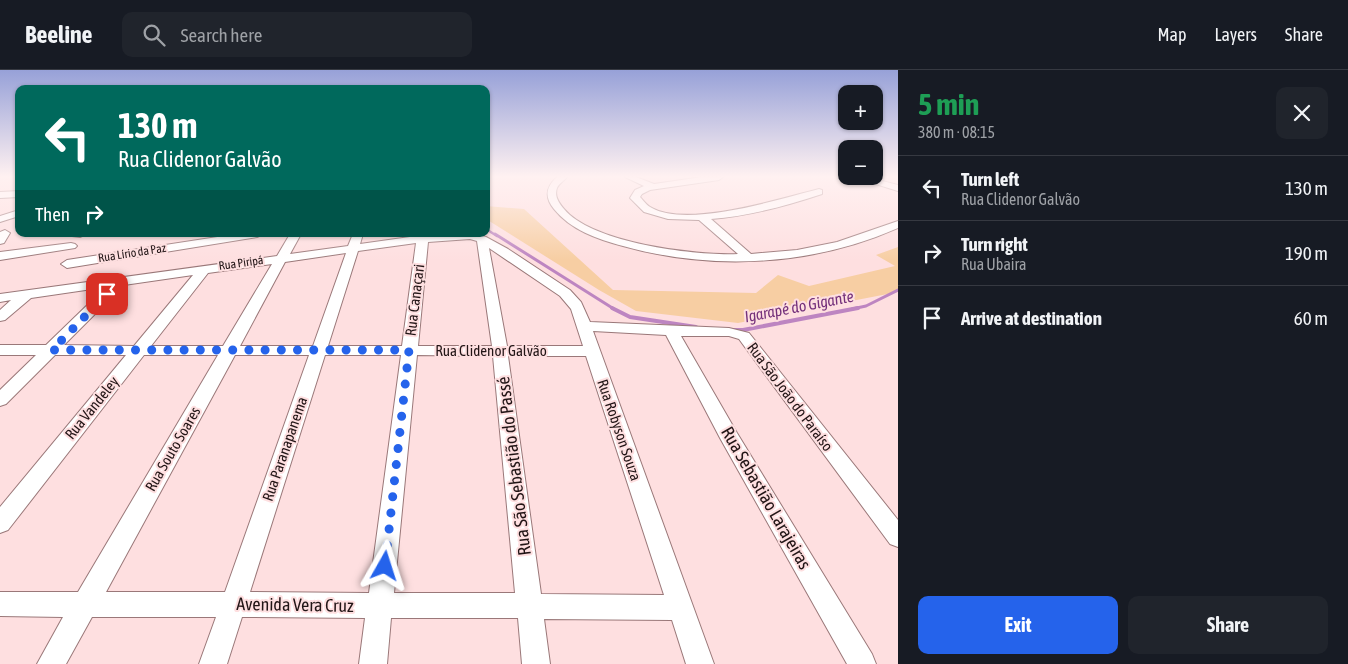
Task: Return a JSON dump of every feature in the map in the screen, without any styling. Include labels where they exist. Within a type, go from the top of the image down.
[{"type":"street","points":[[555,205],[565,216],[589,230],[626,243],[670,253],[710,257],[748,257],[833,245],[868,236],[898,224]]},
{"type":"street","points":[[641,205],[645,208],[664,214],[702,217],[774,205]]},
{"type":"street","points":[[0,219],[15,213]]},
{"type":"street","points":[[702,217],[748,257]]},
{"type":"street","points":[[61,278],[75,237]]},
{"type":"street","name":"Rua Lírio da Paz","points":[[67,264],[215,237]]},
{"type":"street","name":"Rua Souto Soares","points":[[51,664],[293,237]]},
{"type":"street","name":"Rua Piripá","points":[[0,298],[282,258],[355,241],[409,237]]},
{"type":"street","name":"Rua Canaçari","points":[[373,664],[423,237]]},
{"type":"street","name":"Rua Piripá","points":[[474,237],[482,239]]},
{"type":"street","name":"Rua Robyson Souza","points":[[482,239],[504,251],[565,293],[574,302],[593,351],[700,664]]},
{"type":"street","name":"Rua São Sebastião do Passé","points":[[482,239],[500,351],[536,664]]},
{"type":"street","name":"Rua Paranapanema","points":[[212,664],[320,350],[355,241]]},
{"type":"street","points":[[0,256],[71,246]]},
{"type":"street","name":"Rua Vandeley","points":[[0,523],[204,269]]},
{"type":"street","points":[[0,400],[121,280]]},
{"type":"street","points":[[0,317],[27,294]]},
{"type":"street","name":"Rua São João do Paraíso","points":[[584,326],[729,332],[744,336],[898,537]]},
{"type":"street","name":"Rua Sebastião Larajeiras","points":[[671,331],[730,438],[862,664]]},
{"type":"street","name":"Rua Clidenor Galvão","points":[[0,350],[593,351]]},
{"type":"street","name":"Avenida Vera Cruz","points":[[0,604],[680,608]]},
{"type":"shaded area","points":[[490,206],[524,209],[613,290],[756,293],[778,275],[809,286],[895,266],[876,255],[898,247],[898,292],[738,323],[636,311],[490,222]]},
{"type":"waterway","name":"Igarapé do Gigante","points":[[490,232],[497,236]]},
{"type":"waterway","name":"Igarapé do Gigante","points":[[495,234],[614,309]]},
{"type":"waterway","name":"Igarapé do Gigante","points":[[852,309],[866,306],[898,290]]},
{"type":"waterway","name":"Igarapé do Gigante","points":[[733,330],[743,330],[858,308]]},
{"type":"waterway","name":"Igarapé do Gigante","points":[[614,309],[630,317],[696,327]]},
{"type":"route","points":[[107,294],[52,350],[409,350],[385,566]]}]
